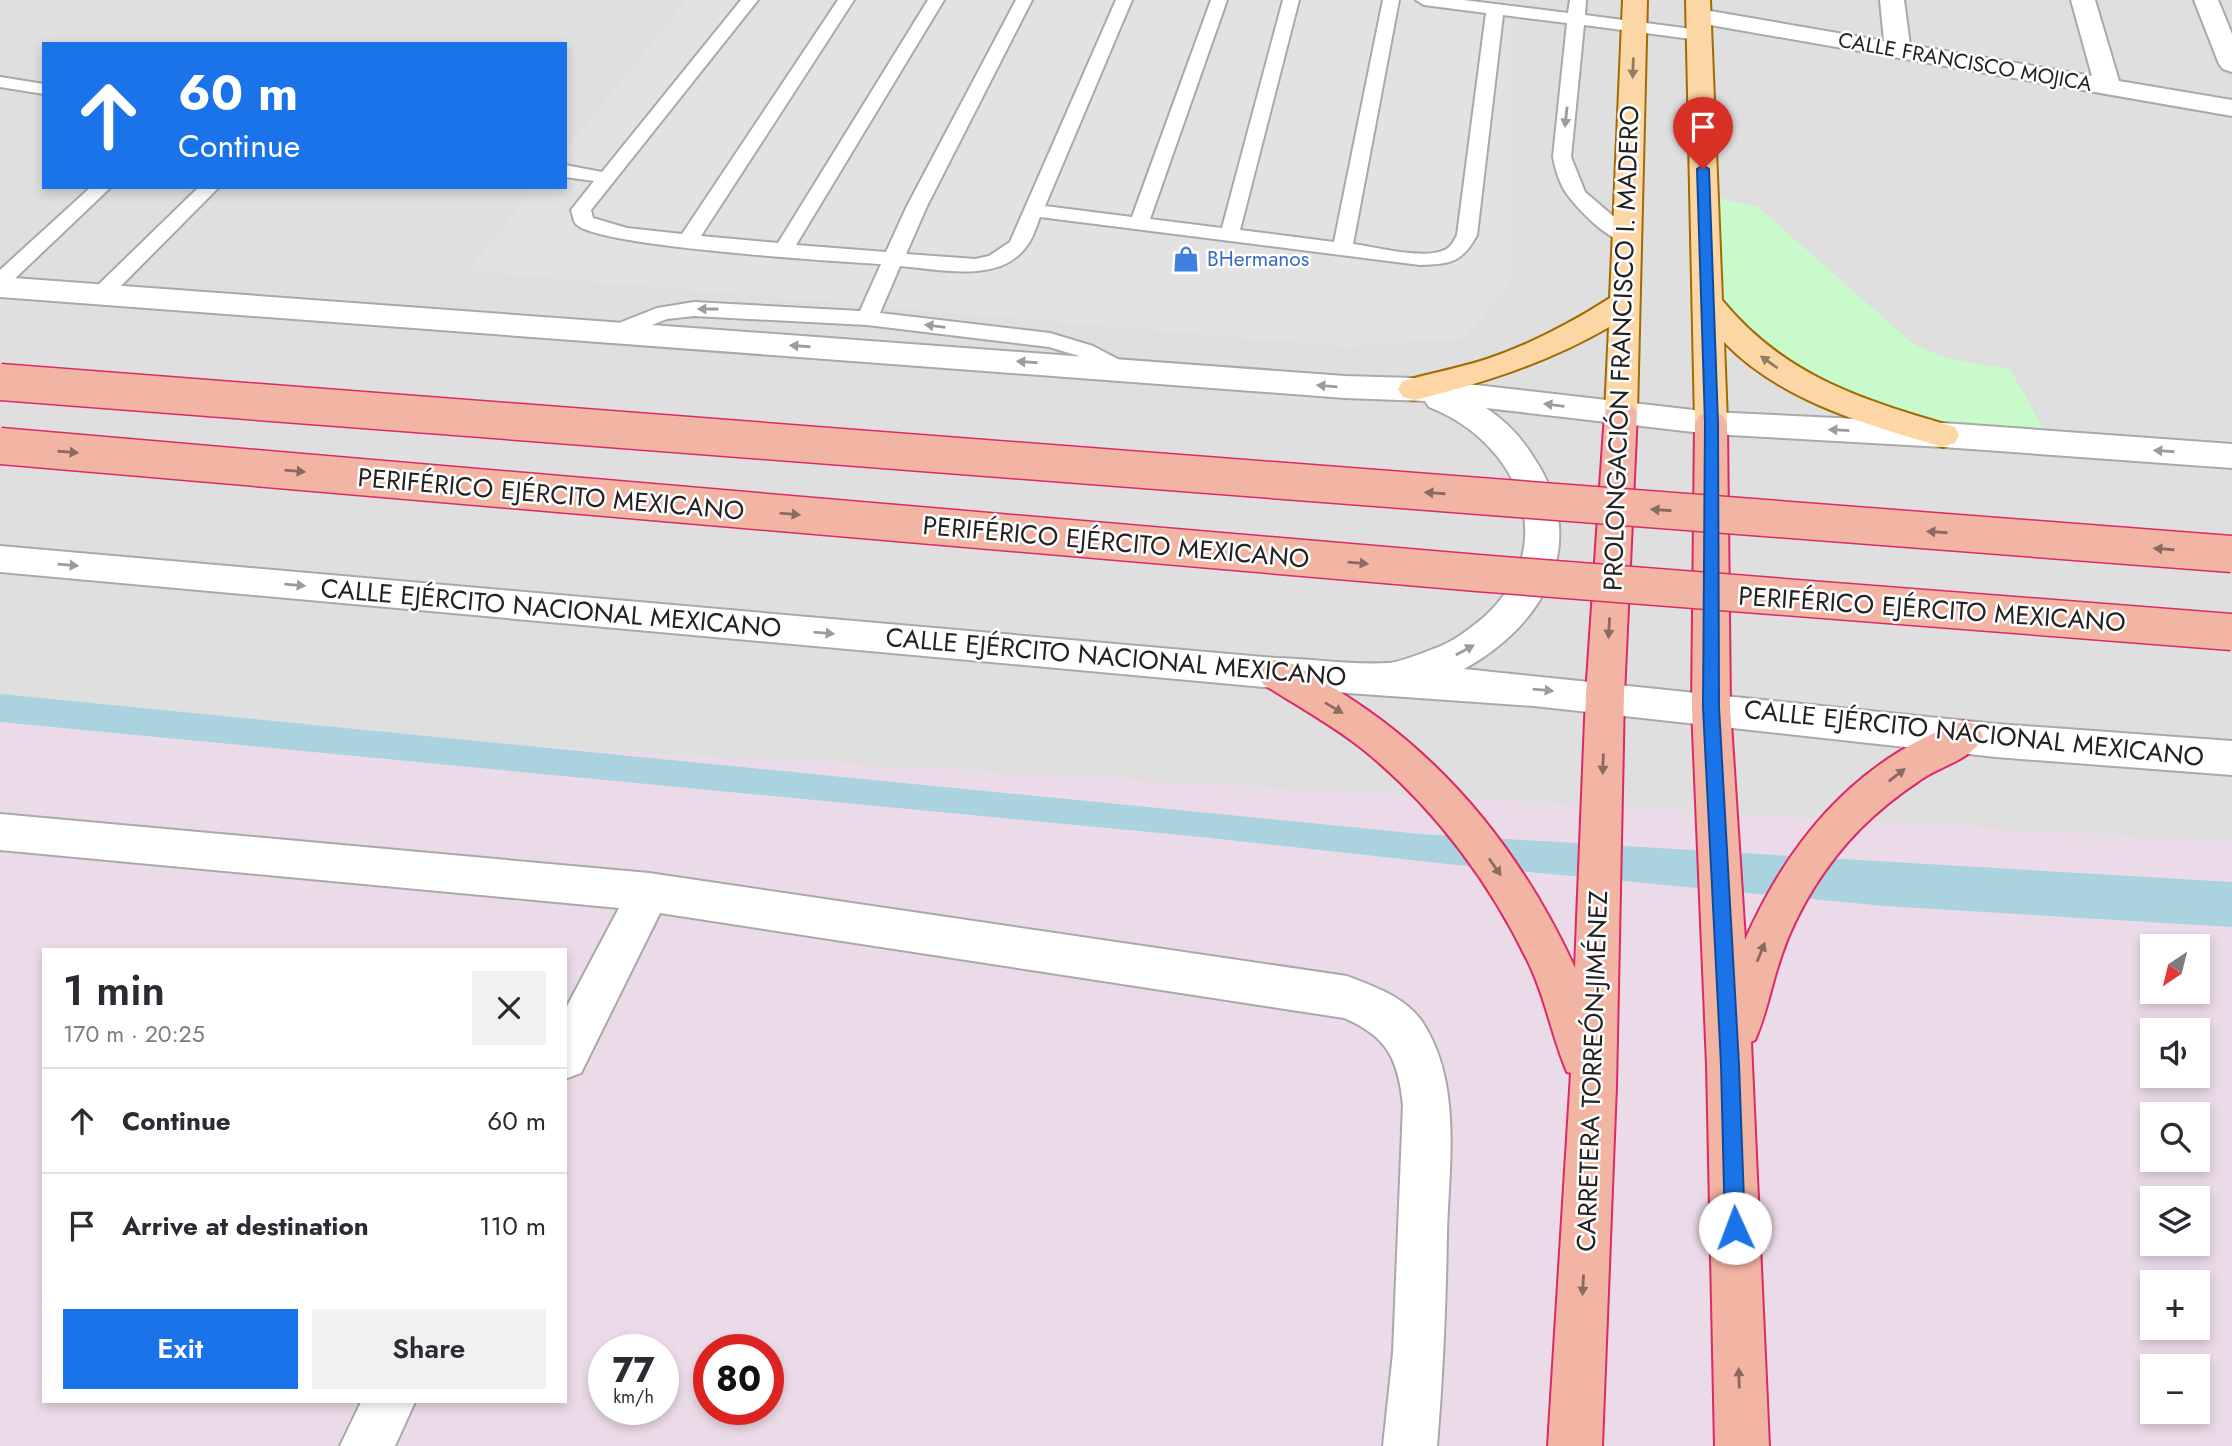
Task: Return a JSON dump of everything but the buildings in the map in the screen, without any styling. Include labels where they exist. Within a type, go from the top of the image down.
[{"type":"highway","points":[[0,382],[2232,555]]},
{"type":"highway","name":"PROLONGACIÓN FRANCISCO I. MADERO","points":[[1605,695],[1622,413]]},
{"type":"highway","points":[[1712,423],[1711,707],[1730,1065],[1742,1446]]},
{"type":"highway","name":"PERIFÉRICO EJÉRCITO MEXICANO","points":[[0,446],[1478,573],[2232,632]]},
{"type":"highway","points":[[1276,673],[1346,715],[1411,768],[1470,832],[1522,906],[1563,990],[1593,1086]]},
{"type":"highway","name":"CARRETERA TORREÓN-JIMÉNEZ","points":[[1575,1446],[1593,1086],[1605,695]]},
{"type":"highway","points":[[1730,1065],[1747,986],[1775,916],[1811,857],[1855,808],[1906,768],[1964,737]]},
{"type":"main road","name":"PROLONGACIÓN FRANCISCO I. MADERO","points":[[1622,413],[1635,13]]},
{"type":"main road","points":[[1699,17],[1712,423]]},
{"type":"main road","points":[[1414,389],[1477,374],[1534,355],[1583,330],[1625,302]]},
{"type":"main road","points":[[1708,303],[1744,344],[1797,381],[1863,411],[1943,435]]},
{"type":"street","points":[[1892,0],[1898,51]]},
{"type":"street","points":[[2083,0],[2108,87]]},
{"type":"street","points":[[2206,0],[2232,64]]},
{"type":"street","name":"CALLE FRANCISCO MOJICA","points":[[1699,17],[2232,108]]},
{"type":"street","points":[[0,287],[1345,387],[1414,389],[1712,423],[1943,435],[2232,456]]},
{"type":"street","points":[[1377,677],[1415,670],[1450,659],[1482,641],[1507,620],[1526,595],[1538,568],[1544,540],[1542,511],[1534,483],[1519,458],[1499,435],[1474,416],[1445,400],[1414,389]]},
{"type":"street","name":"CALLE EJÉRCITO NACIONAL MEXICANO","points":[[0,559],[1276,673],[1377,677],[1605,695],[1964,737],[2232,758]]},
{"type":"street","points":[[0,832],[649,892],[1347,997],[1386,1016],[1402,1031],[1415,1052],[1425,1084],[1427,1119],[1419,1353],[1410,1446]]},
{"type":"street","points":[[567,1053],[649,892]]},
{"type":"street","points":[[367,1446],[388,1403]]},
{"type":"lane","points":[[750,0],[581,210],[584,221],[597,228],[783,250],[975,265],[995,261],[1018,245],[1124,0]]},
{"type":"lane","points":[[688,240],[846,0]]},
{"type":"lane","points":[[783,250],[936,0]]},
{"type":"lane","points":[[867,318],[917,206],[1024,0]]},
{"type":"lane","points":[[1139,224],[1219,0]]},
{"type":"lane","points":[[1230,233],[1291,0]]},
{"type":"lane","points":[[1343,249],[1348,211],[1391,0]]},
{"type":"lane","points":[[1424,0],[1495,9],[1577,9],[1699,17]]},
{"type":"lane","points":[[1031,210],[1420,259],[1445,258],[1459,251],[1467,235],[1495,9]]},
{"type":"lane","points":[[1577,9],[1562,157],[1566,179],[1575,196],[1627,238]]},
{"type":"lane","points":[[0,82],[42,89]]},
{"type":"lane","points":[[567,171],[607,178]]},
{"type":"lane","points":[[0,281],[100,189]]},
{"type":"lane","points":[[101,294],[209,189]]},
{"type":"lane","points":[[616,332],[664,313],[694,309],[867,318],[1050,340],[1086,351],[1119,369]]},
{"type":"shaded area","points":[[0,0],[2232,0],[2232,1446],[0,1446]]},
{"type":"shaded area","points":[[687,0],[1491,0],[1513,3],[1511,283],[1464,338],[1347,347],[468,271],[533,189],[567,189],[567,148]]},
{"type":"shaded area","points":[[0,716],[2232,842],[2232,1446],[0,1446]]},
{"type":"green space","points":[[1710,196],[1758,207],[1912,343],[1948,358],[2010,369],[2043,428],[1941,429],[1800,379],[1715,301]]},
{"type":"water","points":[[0,694],[1421,834],[2232,882],[2232,927],[1885,906],[1447,864],[1201,837],[0,722]]},
{"type":"place","name":"BHermanos","points":[[1186,259]]},
{"type":"route","points":[[1703,169],[1712,423],[1711,707],[1730,1065],[1735,1228]]}]
